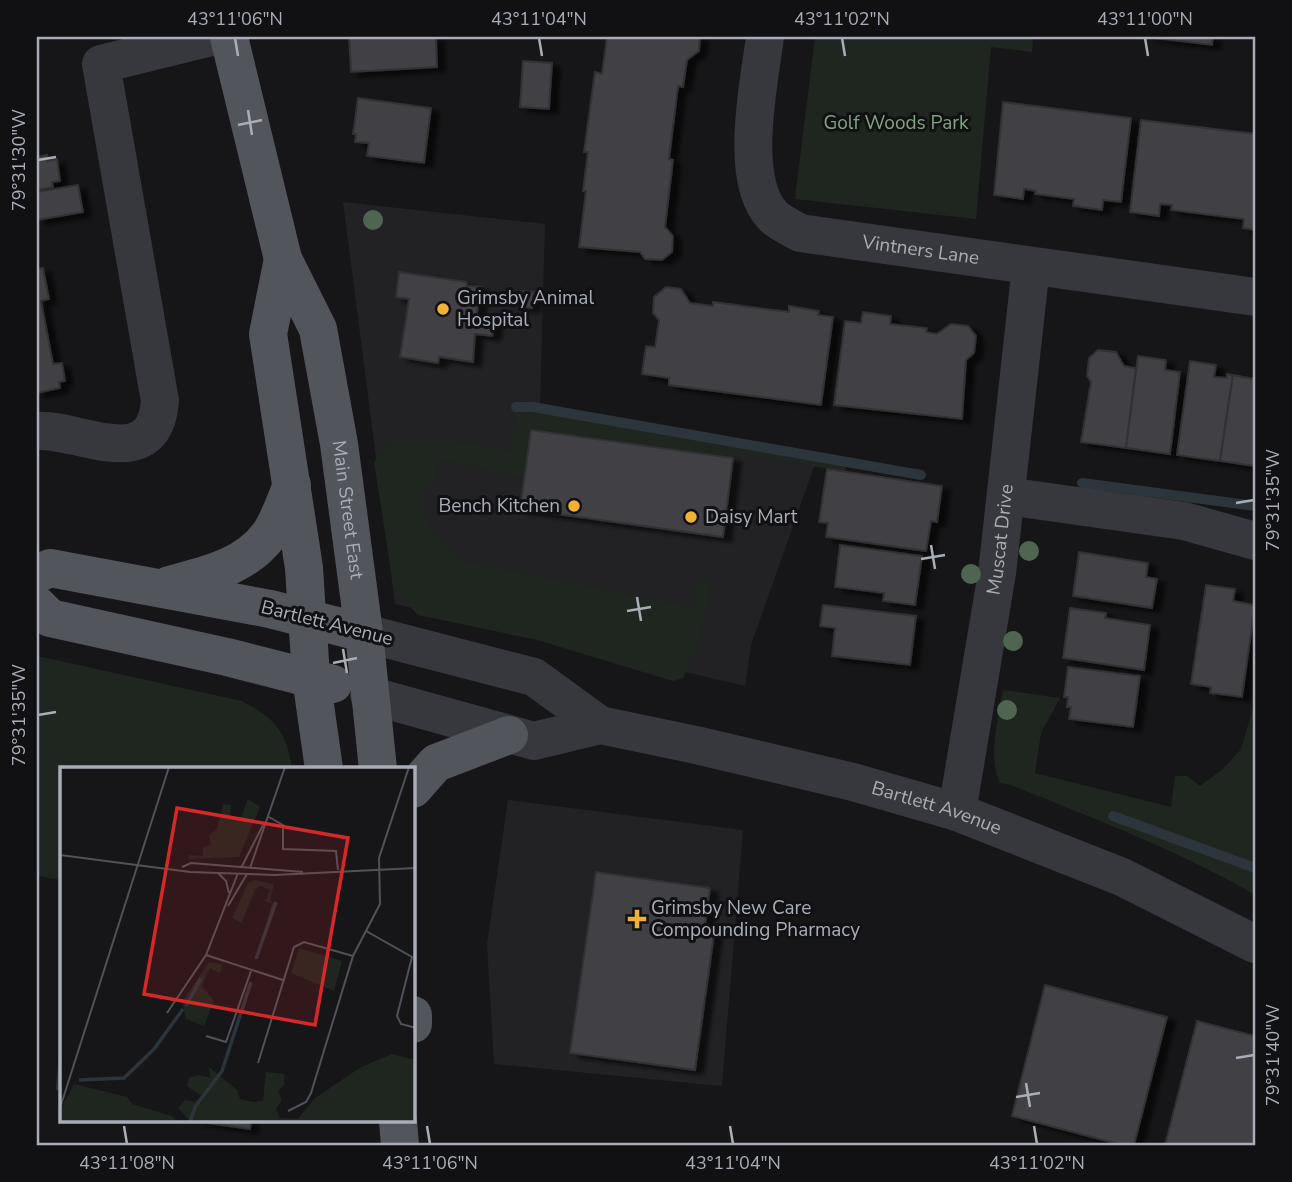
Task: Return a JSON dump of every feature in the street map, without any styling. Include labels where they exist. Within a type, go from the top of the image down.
[{"type":"main road","name":"Main Street East","points":[[229,37],[283,259],[318,329],[339,444],[364,633],[378,767]]},
{"type":"main road","name":"Main Street East","points":[[283,259],[268,334],[304,568],[311,677],[324,767]]},
{"type":"main road","points":[[160,587],[220,572],[248,557],[270,534],[292,485]]},
{"type":"main road","name":"Bartlett Avenue","points":[[37,574],[50,568],[160,587],[270,609],[364,633]]},
{"type":"main road","name":"Bartlett Avenue","points":[[37,605],[50,618],[311,677],[369,695]]},
{"type":"main road","points":[[415,787],[436,763],[509,735]]},
{"type":"main road","points":[[398,1122],[400,1145]]},
{"type":"street","points":[[37,431],[124,444],[141,438],[155,425],[160,401],[101,64],[211,37]]},
{"type":"street","name":"Vintners Lane","points":[[765,37],[755,119],[754,173],[758,194],[773,216],[800,233],[1255,297]]},
{"type":"street","name":"Muscat Drive","points":[[957,812],[997,573],[1031,265]]},
{"type":"street","points":[[1006,496],[1184,521],[1255,541]]},
{"type":"street","name":"Bartlett Avenue","points":[[364,633],[534,677],[600,725],[853,782],[957,812],[1122,877],[1255,944]]},
{"type":"street","name":"Bartlett Avenue","points":[[369,695],[534,741],[600,725]]},
{"type":"shaded area","points":[[343,202],[545,224],[540,407],[816,461],[751,645],[745,686],[395,604]]},
{"type":"shaded area","points":[[508,800],[743,830],[722,1086],[494,1064],[487,944]]},
{"type":"green space","name":"Golf Woods Park","points":[[815,37],[1033,37],[1032,52],[991,47],[976,219],[795,199]]},
{"type":"green space","points":[[541,410],[847,464],[845,472],[734,452],[733,458],[531,430],[524,478],[440,459],[433,486],[427,486],[422,497],[427,524],[458,560],[693,608],[697,583],[704,580],[711,589],[699,643],[683,678],[673,681],[537,640],[418,615],[398,594],[393,584],[374,462],[388,442],[396,439],[451,440],[511,451],[515,411],[534,413]]},
{"type":"green space","points":[[37,656],[242,701],[271,720],[283,736],[292,767],[60,767],[60,880],[37,876]]},
{"type":"green space","points":[[1003,690],[1060,698],[1041,733],[1035,773],[1171,807],[1175,776],[1187,776],[1200,786],[1223,769],[1241,749],[1255,708],[1255,895],[1135,836],[1011,785],[1000,783],[994,749]]},
{"type":"building","points":[[349,37],[436,37],[437,67],[351,72]]},
{"type":"building","points":[[607,37],[700,37],[699,51],[687,60],[683,87],[678,86],[669,159],[673,160],[665,227],[673,236],[672,252],[662,260],[645,259],[640,252],[579,247],[586,191],[583,191],[588,152],[584,152],[595,72],[602,74]]},
{"type":"building","points":[[1147,37],[1213,37],[1212,45]]},
{"type":"building","points":[[523,61],[552,63],[549,109],[520,107]]},
{"type":"building","points":[[358,98],[431,108],[424,163],[367,156],[369,143],[355,142],[356,134],[353,134]]},
{"type":"building","points":[[1003,102],[1131,118],[1121,202],[1103,200],[1102,210],[1073,206],[1074,199],[1035,194],[1036,191],[1024,189],[1023,199],[994,195]]},
{"type":"building","points":[[1141,120],[1255,134],[1255,230],[1243,228],[1244,219],[1171,210],[1172,205],[1160,204],[1159,216],[1130,212]]},
{"type":"building","points":[[47,155],[48,161],[57,159],[60,181],[52,182],[53,187],[37,190],[37,157]]},
{"type":"building","points":[[78,185],[83,212],[37,220],[37,192]]},
{"type":"building","points":[[43,268],[49,299],[41,301],[53,364],[62,363],[65,381],[59,382],[60,388],[37,393],[37,269]]},
{"type":"building","name":"Grimsby Animal Hospital","points":[[399,272],[466,282],[467,286],[481,287],[476,319],[495,321],[492,336],[475,334],[473,362],[439,357],[438,363],[400,357],[409,299],[396,297]]},
{"type":"building","points":[[666,287],[681,289],[690,303],[713,306],[713,302],[789,312],[789,306],[819,311],[818,315],[833,317],[821,405],[669,385],[669,378],[642,374],[646,346],[655,347],[659,320],[653,313],[654,297]]},
{"type":"building","points":[[521,291],[534,292],[532,308],[520,307]]},
{"type":"building","points":[[863,312],[891,316],[890,324],[927,328],[926,332],[937,334],[951,324],[968,326],[976,336],[974,353],[966,360],[962,419],[834,405],[845,321],[861,323]]},
{"type":"building","points":[[1098,350],[1116,352],[1124,366],[1136,368],[1126,448],[1081,442],[1091,382],[1087,376],[1089,358]]},
{"type":"building","points":[[1138,356],[1166,360],[1165,370],[1180,372],[1170,454],[1126,448]]},
{"type":"building","points":[[1190,361],[1216,365],[1214,377],[1227,378],[1227,374],[1233,375],[1220,461],[1177,455]]},
{"type":"building","points":[[1233,375],[1255,379],[1255,466],[1220,461]]},
{"type":"building","points":[[531,430],[733,458],[723,537],[520,509]]},
{"type":"building","points":[[827,469],[942,486],[937,522],[931,521],[926,551],[826,537],[828,523],[819,522]]},
{"type":"building","points":[[840,545],[922,556],[915,605],[883,601],[884,593],[835,587]]},
{"type":"building","points":[[1079,552],[1148,563],[1146,577],[1157,579],[1152,608],[1073,596]]},
{"type":"building","points":[[1206,585],[1235,589],[1233,601],[1255,605],[1242,697],[1210,693],[1211,687],[1191,684]]},
{"type":"building","points":[[823,605],[916,616],[910,665],[832,656],[835,628],[820,626]]},
{"type":"building","points":[[1070,608],[1106,613],[1105,618],[1150,625],[1144,670],[1063,658]]},
{"type":"building","points":[[1068,667],[1140,676],[1133,727],[1069,719],[1071,707],[1067,707],[1068,697],[1064,697]]},
{"type":"building","points":[[596,872],[710,888],[705,925],[715,927],[695,1070],[570,1053]]},
{"type":"building","points":[[1045,985],[1167,1017],[1134,1145],[1122,1145],[1012,1116]]},
{"type":"building","points":[[1197,1021],[1255,1036],[1255,1145],[1165,1145]]},
{"type":"building","points":[[60,1056],[60,1089],[57,1089]]},
{"type":"building","points":[[201,1122],[251,1122],[250,1129]]},
{"type":"waterway","points":[[516,407],[533,407],[921,475]]},
{"type":"waterway","points":[[1082,483],[1255,506]]},
{"type":"waterway","points":[[1113,816],[1255,868]]},
{"type":"place","name":"Grimsby Animal Hospital","points":[[443,309]]},
{"type":"place","name":"Bench Kitchen","points":[[574,506]]},
{"type":"place","name":"Daisy Mart","points":[[691,517]]},
{"type":"place","name":"Grimsby New Care Compounding Pharmacy","points":[[637,919]]}]
